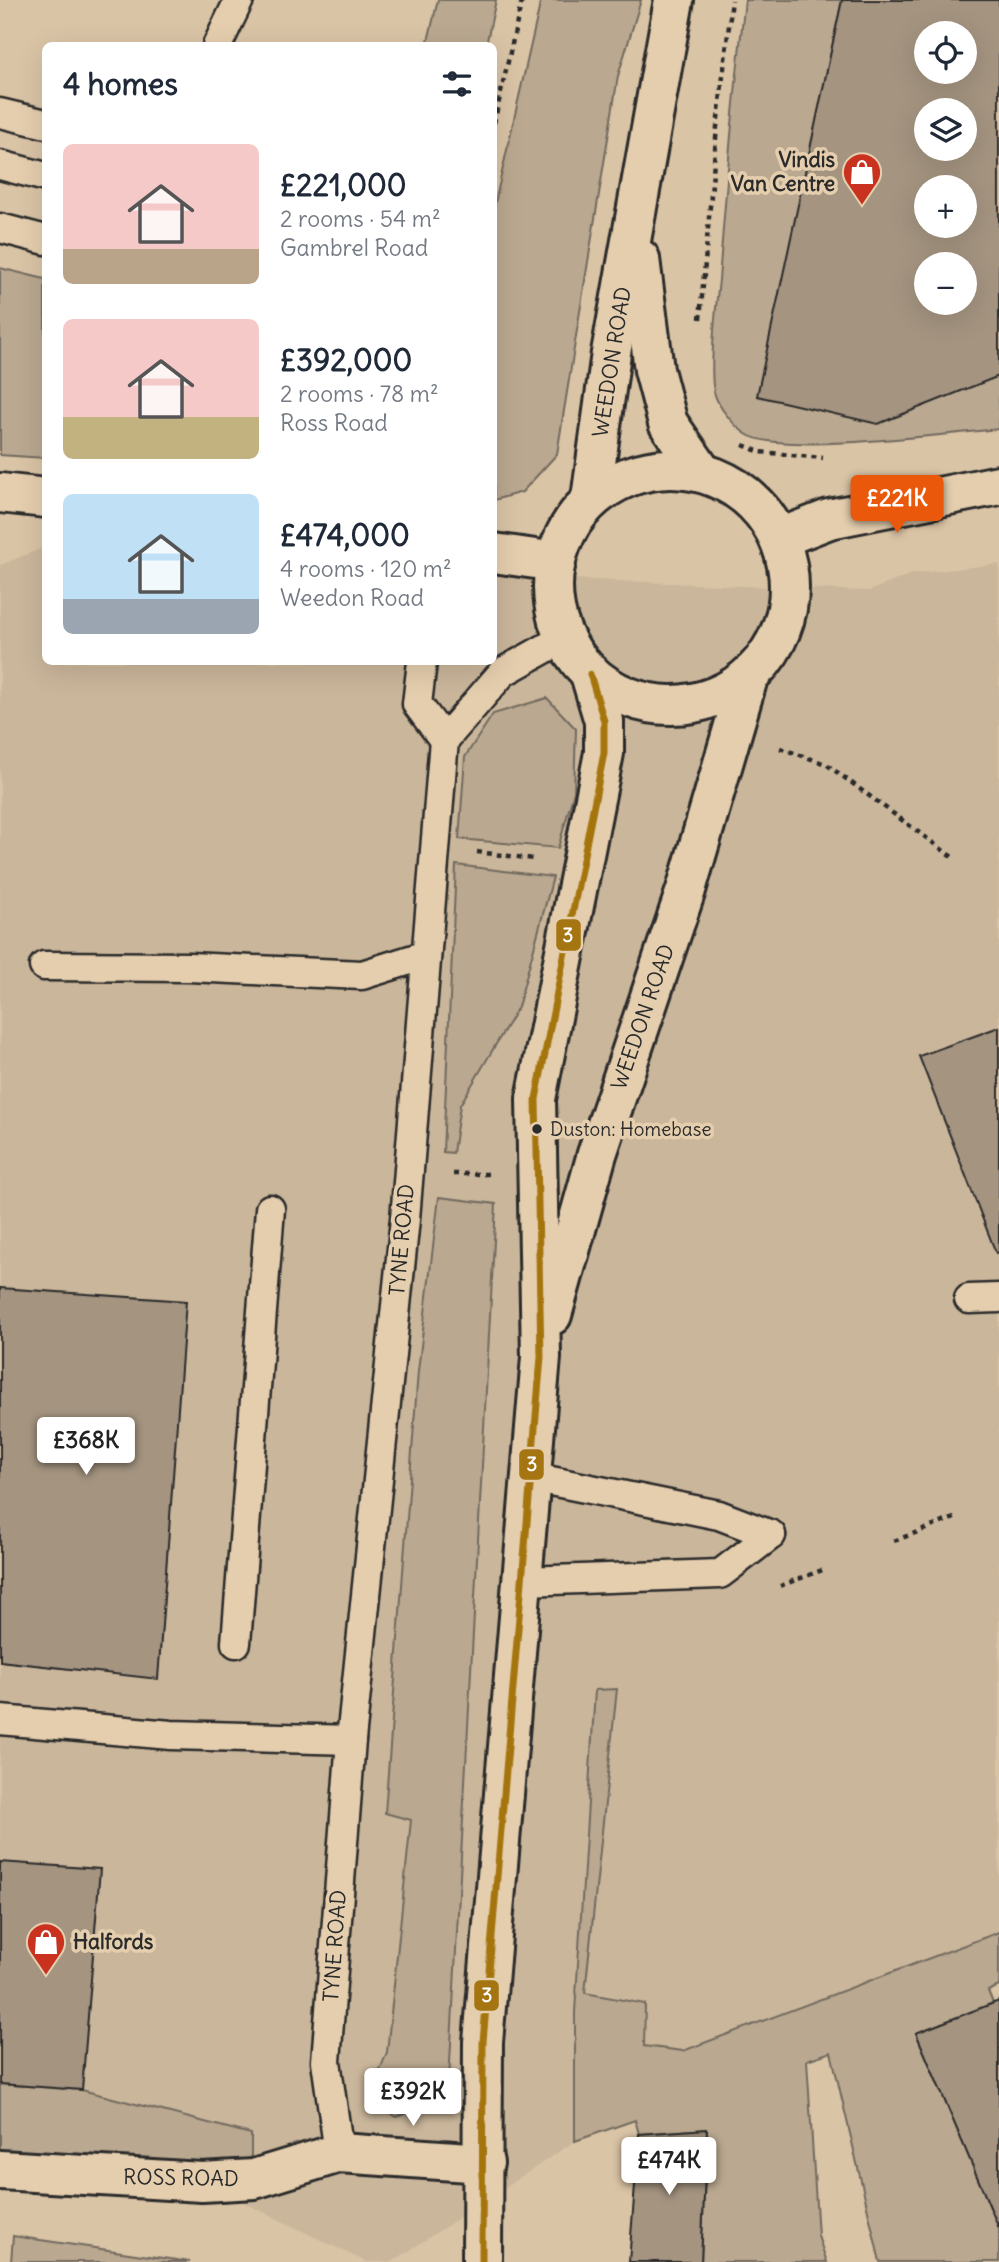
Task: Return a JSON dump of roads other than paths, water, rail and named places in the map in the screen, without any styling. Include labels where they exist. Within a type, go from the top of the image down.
[{"type":"main road","name":"WEEDON ROAD","points":[[591,499],[611,353],[636,225],[674,0]]},
{"type":"main road","name":"WEEDON ROAD","points":[[636,225],[654,370],[668,423],[701,471]]},
{"type":"main road","points":[[662,468],[701,471],[734,485],[761,508],[780,538],[790,575],[788,613],[774,649],[748,678],[719,696],[685,705],[651,704],[618,694],[590,674],[564,638],[555,613],[553,587],[555,562],[575,518],[591,499],[624,477],[662,468]]},
{"type":"main road","points":[[780,538],[829,519],[999,485]]},
{"type":"main road","points":[[0,494],[42,498]]},
{"type":"main road","points":[[497,553],[555,562]]},
{"type":"main road","name":"WEEDON ROAD","points":[[482,2262],[483,2042],[541,1357],[536,1099],[604,753],[604,721],[590,674]]},
{"type":"main road","name":"WEEDON ROAD","points":[[541,1357],[597,1154],[686,890],[748,678]]},
{"type":"main road","name":"ROSS ROAD","points":[[0,2169],[202,2182],[254,2179],[339,2153],[484,2162]]},
{"type":"lane","points":[[219,42],[239,0]]},
{"type":"lane","points":[[0,114],[42,123]]},
{"type":"lane","points":[[0,165],[42,176]]},
{"type":"lane","points":[[0,228],[42,239]]},
{"type":"lane","points":[[422,665],[417,704],[444,740],[503,672],[564,638]]},
{"type":"lane","name":"TYNE ROAD","points":[[339,2153],[326,2061],[351,1740],[405,1219],[444,740]]},
{"type":"lane","points":[[44,966],[203,968],[362,975],[425,955]]},
{"type":"lane","points":[[236,1643],[270,1209]]},
{"type":"lane","points":[[969,1299],[999,1298]]},
{"type":"lane","points":[[524,1581],[720,1574],[771,1535],[719,1515],[531,1478]]},
{"type":"lane","points":[[0,1720],[171,1735],[351,1740]]},
{"type":"place","name":"Vindis Van Centre","points":[[862,206]]},
{"type":"place","name":"Duston: Homebase","points":[[537,1129]]},
{"type":"place","name":"Halfords","points":[[46,1976]]}]
